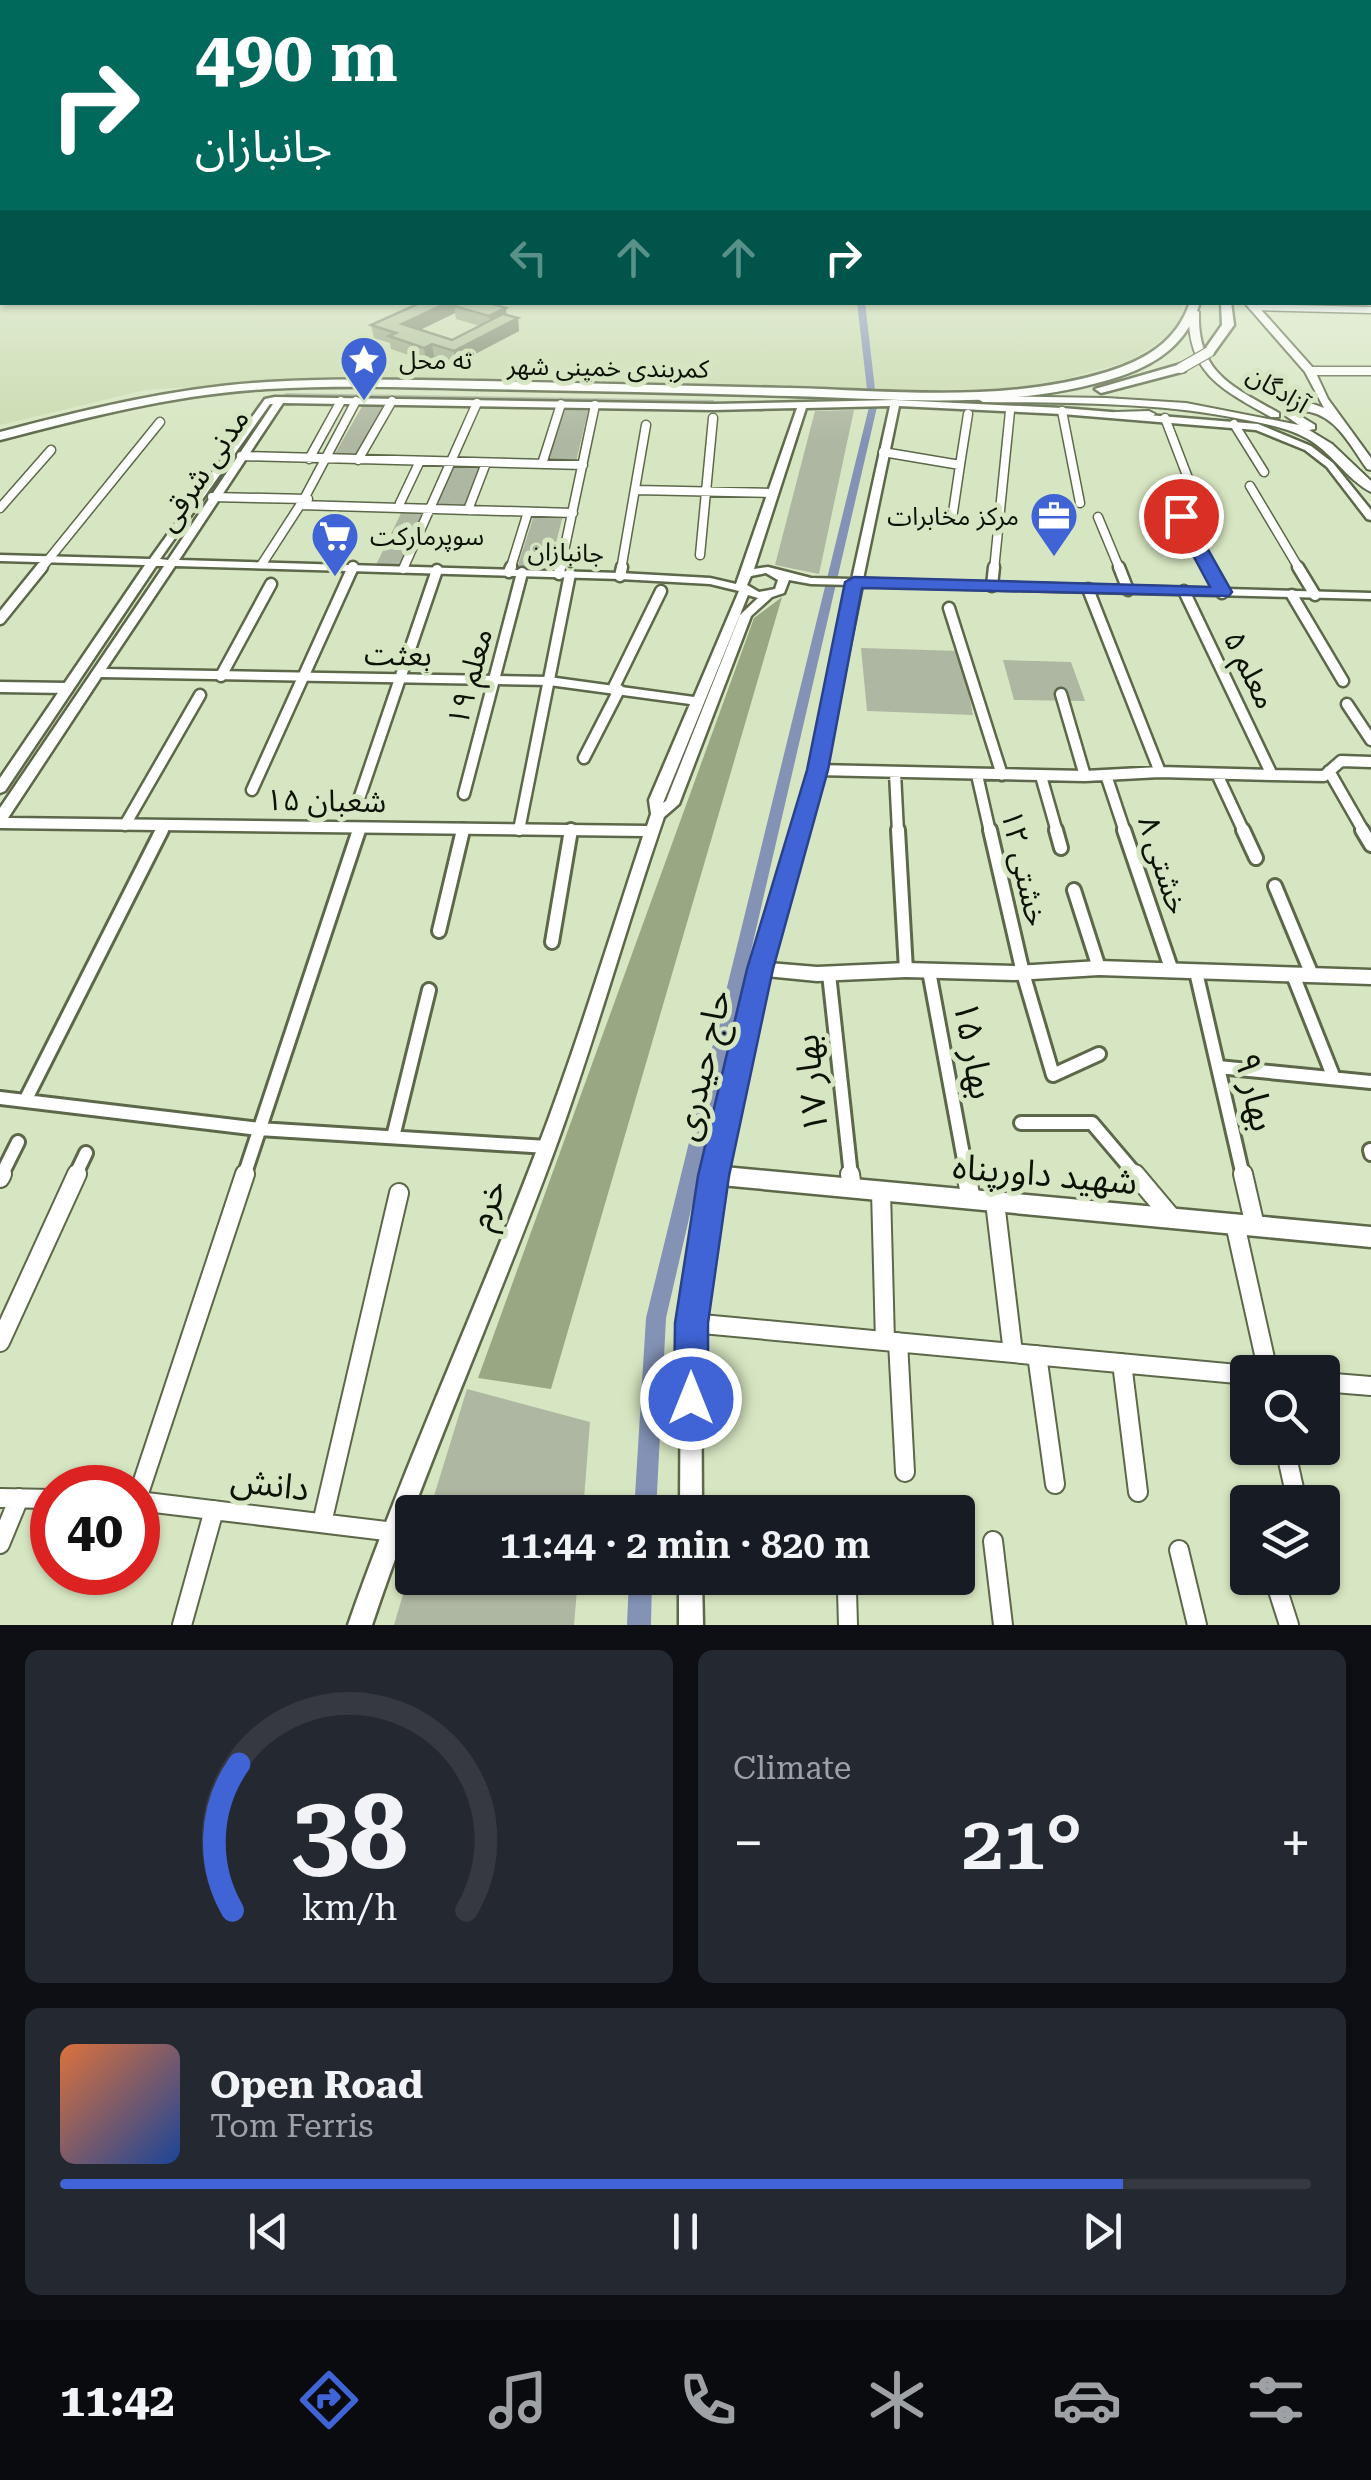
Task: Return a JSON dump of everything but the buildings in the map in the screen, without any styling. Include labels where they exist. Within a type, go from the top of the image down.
[{"type":"highway","name":"کمربندی خمینی شهر","points":[[0,439],[161,402],[271,389],[983,399],[1112,388],[1182,368],[1208,352],[1228,325],[1226,305]]},
{"type":"highway","name":"کمربندی خمینی شهر","points":[[887,399],[1004,393],[1096,379],[1139,364],[1163,350],[1178,339],[1195,307]]},
{"type":"main road","name":"آزادگان","points":[[1250,305],[1312,376],[1336,418],[1366,452],[1371,466]]},
{"type":"main road","name":"آزادگان","points":[[1195,307],[1195,354],[1228,386],[1306,433],[1371,488]]},
{"type":"main road","points":[[1228,386],[1260,397],[1290,400],[1312,393],[1312,376]]},
{"type":"main road","points":[[983,399],[1179,404],[1243,413],[1306,433]]},
{"type":"main road","points":[[1336,418],[1304,405],[1295,406],[1290,412],[1338,447],[1359,475]]},
{"type":"main road","points":[[1114,416],[1210,413],[1286,426]]},
{"type":"street","points":[[1250,305],[1371,310]]},
{"type":"street","points":[[1312,376],[1371,370]]},
{"type":"street","points":[[275,400],[802,407],[887,399],[1258,426],[1308,448],[1330,465],[1371,518]]},
{"type":"street","name":"حاج حیدری","points":[[691,1495],[691,1323],[714,1176],[760,969],[818,770],[884,452],[887,399]]},
{"type":"street","name":"مدنی شرقی","points":[[0,788],[268,401],[279,402],[212,497],[0,821]]},
{"type":"street","points":[[309,459],[342,401]]},
{"type":"street","points":[[262,564],[302,502],[356,401]]},
{"type":"street","points":[[358,460],[392,401]]},
{"type":"street","points":[[403,569],[478,402]]},
{"type":"street","points":[[542,464],[560,404]]},
{"type":"street","points":[[519,830],[549,681],[573,513],[595,405]]},
{"type":"street","name":"خرم","points":[[655,822],[672,804],[740,614],[745,581],[802,407]]},
{"type":"street","points":[[1062,411],[1080,504]]},
{"type":"street","points":[[992,586],[1010,412]]},
{"type":"street","points":[[952,520],[968,414]]},
{"type":"street","points":[[700,555],[713,418]]},
{"type":"street","points":[[1165,418],[1196,499]]},
{"type":"street","points":[[0,619],[160,422]]},
{"type":"street","points":[[1234,424],[1264,472]]},
{"type":"street","points":[[620,576],[646,425]]},
{"type":"street","points":[[0,508],[51,450]]},
{"type":"street","points":[[884,452],[959,468]]},
{"type":"street","points":[[241,456],[583,465]]},
{"type":"street","points":[[400,503],[420,462]]},
{"type":"street","points":[[468,510],[486,463]]},
{"type":"street","points":[[1250,486],[1314,595]]},
{"type":"street","points":[[636,490],[772,493]]},
{"type":"street","points":[[212,497],[430,506]]},
{"type":"street","points":[[302,502],[573,513]]},
{"type":"street","points":[[508,572],[528,512]]},
{"type":"street","points":[[1181,516],[1222,592]]},
{"type":"street","points":[[1098,517],[1128,590]]},
{"type":"street","points":[[757,551],[785,584],[774,593]]},
{"type":"street","name":"جانبازان","points":[[0,558],[745,581],[774,593]]},
{"type":"street","points":[[252,790],[353,567]]},
{"type":"street","points":[[360,796],[396,680],[437,570]]},
{"type":"street","points":[[745,581],[773,572],[811,581],[1371,596]]},
{"type":"street","name":"معلم ۱۹","points":[[464,794],[522,573]]},
{"type":"street","points":[[774,593],[811,581]]},
{"type":"street","points":[[220,676],[270,584]]},
{"type":"street","points":[[1088,588],[1160,772]]},
{"type":"street","points":[[584,758],[660,592]]},
{"type":"street","name":"معلم ۵","points":[[1184,592],[1272,773]]},
{"type":"street","name":"خرم","points":[[361,1621],[423,1449],[458,1374],[547,1147],[655,822],[656,800],[697,701],[740,614],[774,593]]},
{"type":"street","points":[[1292,594],[1343,681]]},
{"type":"street","points":[[949,608],[1002,775]]},
{"type":"street","name":"بعثت","points":[[97,673],[549,681],[697,701]]},
{"type":"street","points":[[0,687],[68,688]]},
{"type":"street","points":[[1061,694],[1084,776]]},
{"type":"street","points":[[126,825],[200,695]]},
{"type":"street","points":[[1347,704],[1371,740]]},
{"type":"street","points":[[818,770],[1040,776],[1160,772],[1324,776],[1341,761],[1371,762]]},
{"type":"street","points":[[1329,771],[1371,843]]},
{"type":"street","points":[[895,772],[906,970]]},
{"type":"street","name":"خشتی ۱۲","points":[[977,774],[1022,973],[1053,1074],[1099,1054]]},
{"type":"street","points":[[1217,774],[1256,858]]},
{"type":"street","name":"خشتی ۸","points":[[1106,775],[1172,971]]},
{"type":"street","points":[[1040,776],[1061,848]]},
{"type":"street","name":"۱۵ شعبان","points":[[0,821],[464,830],[571,830],[655,822]]},
{"type":"street","points":[[25,1101],[164,826]]},
{"type":"street","points":[[149,1465],[358,829]]},
{"type":"street","points":[[439,931],[464,830]]},
{"type":"street","points":[[552,942],[571,830]]},
{"type":"street","points":[[1275,886],[1312,975]]},
{"type":"street","points":[[1074,890],[1099,968]]},
{"type":"street","points":[[760,969],[829,974],[906,970],[1022,973],[1099,968],[1371,977]]},
{"type":"street","name":"بهار ۱۵","points":[[929,971],[971,1199]]},
{"type":"street","name":"بهار ۹","points":[[1196,972],[1218,1067],[1265,1355]]},
{"type":"street","name":"بهار ۱۷","points":[[829,974],[852,1188]]},
{"type":"street","points":[[1293,975],[1334,1078]]},
{"type":"street","points":[[393,1137],[430,990]]},
{"type":"street","points":[[1218,1067],[1371,1082]]},
{"type":"street","points":[[0,1098],[259,1129],[547,1147]]},
{"type":"street","points":[[1022,1122],[1056,1126],[1092,1122],[1172,1218]]},
{"type":"street","points":[[0,1178],[18,1142]]},
{"type":"street","points":[[0,1342],[86,1152]]},
{"type":"street","name":"شهید داورپناه","points":[[714,1176],[1371,1237]]},
{"type":"street","points":[[881,1191],[905,1472]]},
{"type":"street","points":[[322,1523],[399,1193]]},
{"type":"street","points":[[995,1202],[1013,1353]]},
{"type":"street","points":[[691,1323],[1230,1373]]},
{"type":"street","points":[[1037,1355],[1056,1484]]},
{"type":"street","points":[[1122,1363],[1138,1492]]},
{"type":"street","points":[[1340,1383],[1371,1386]]},
{"type":"street","points":[[0,1544],[10,1498]]},
{"type":"street","name":"دانش","points":[[160,1502],[394,1532]]},
{"type":"street","points":[[182,1625],[214,1510]]},
{"type":"street","points":[[993,1541],[1003,1625]]},
{"type":"street","points":[[1179,1550],[1198,1625]]},
{"type":"street","points":[[690,1625],[691,1595]]},
{"type":"street","points":[[847,1595],[848,1625]]},
{"type":"street","points":[[1279,1595],[1289,1625]]},
{"type":"shaded area","points":[[0,305],[1183,305],[1181,323],[1174,332],[1130,361],[1061,380],[1010,388],[914,391],[284,381],[145,390],[0,425]]},
{"type":"shaded area","points":[[286,393],[714,400],[713,407],[281,397]]},
{"type":"shaded area","points":[[364,403],[386,403],[357,457],[333,457]]},
{"type":"shaded area","points":[[561,410],[588,411],[576,462],[546,461]]},
{"type":"shaded area","points":[[854,410],[819,574],[775,565],[815,411]]},
{"type":"shaded area","points":[[455,464],[480,465],[463,508],[436,507]]},
{"type":"shaded area","points":[[402,511],[426,512],[402,566],[376,565]]},
{"type":"shaded area","points":[[534,515],[563,515],[552,559],[527,569],[517,568]]},
{"type":"shaded area","points":[[782,597],[551,1389],[478,1378],[754,618]]},
{"type":"shaded area","points":[[861,648],[961,651],[973,715],[867,711]]},
{"type":"shaded area","points":[[1003,660],[1071,662],[1085,701],[1014,700]]},
{"type":"shaded area","points":[[467,1389],[590,1422],[584,1495],[434,1495]]},
{"type":"shaded area","points":[[403,1595],[577,1595],[574,1625],[394,1625]]},
{"type":"waterway","points":[[646,1495],[656,1318],[873,407],[861,305]]},
{"type":"waterway","points":[[639,1625],[640,1595]]},
{"type":"place","name":"ته محل","points":[[364,402]]},
{"type":"place","name":"مرکز مخابرات","points":[[1054,558]]},
{"type":"place","name":"سوپرمارکت","points":[[335,578]]},
{"type":"route","points":[[691,1399],[691,1323],[714,1176],[760,969],[818,770],[854,582],[1222,592],[1181,516]]}]
